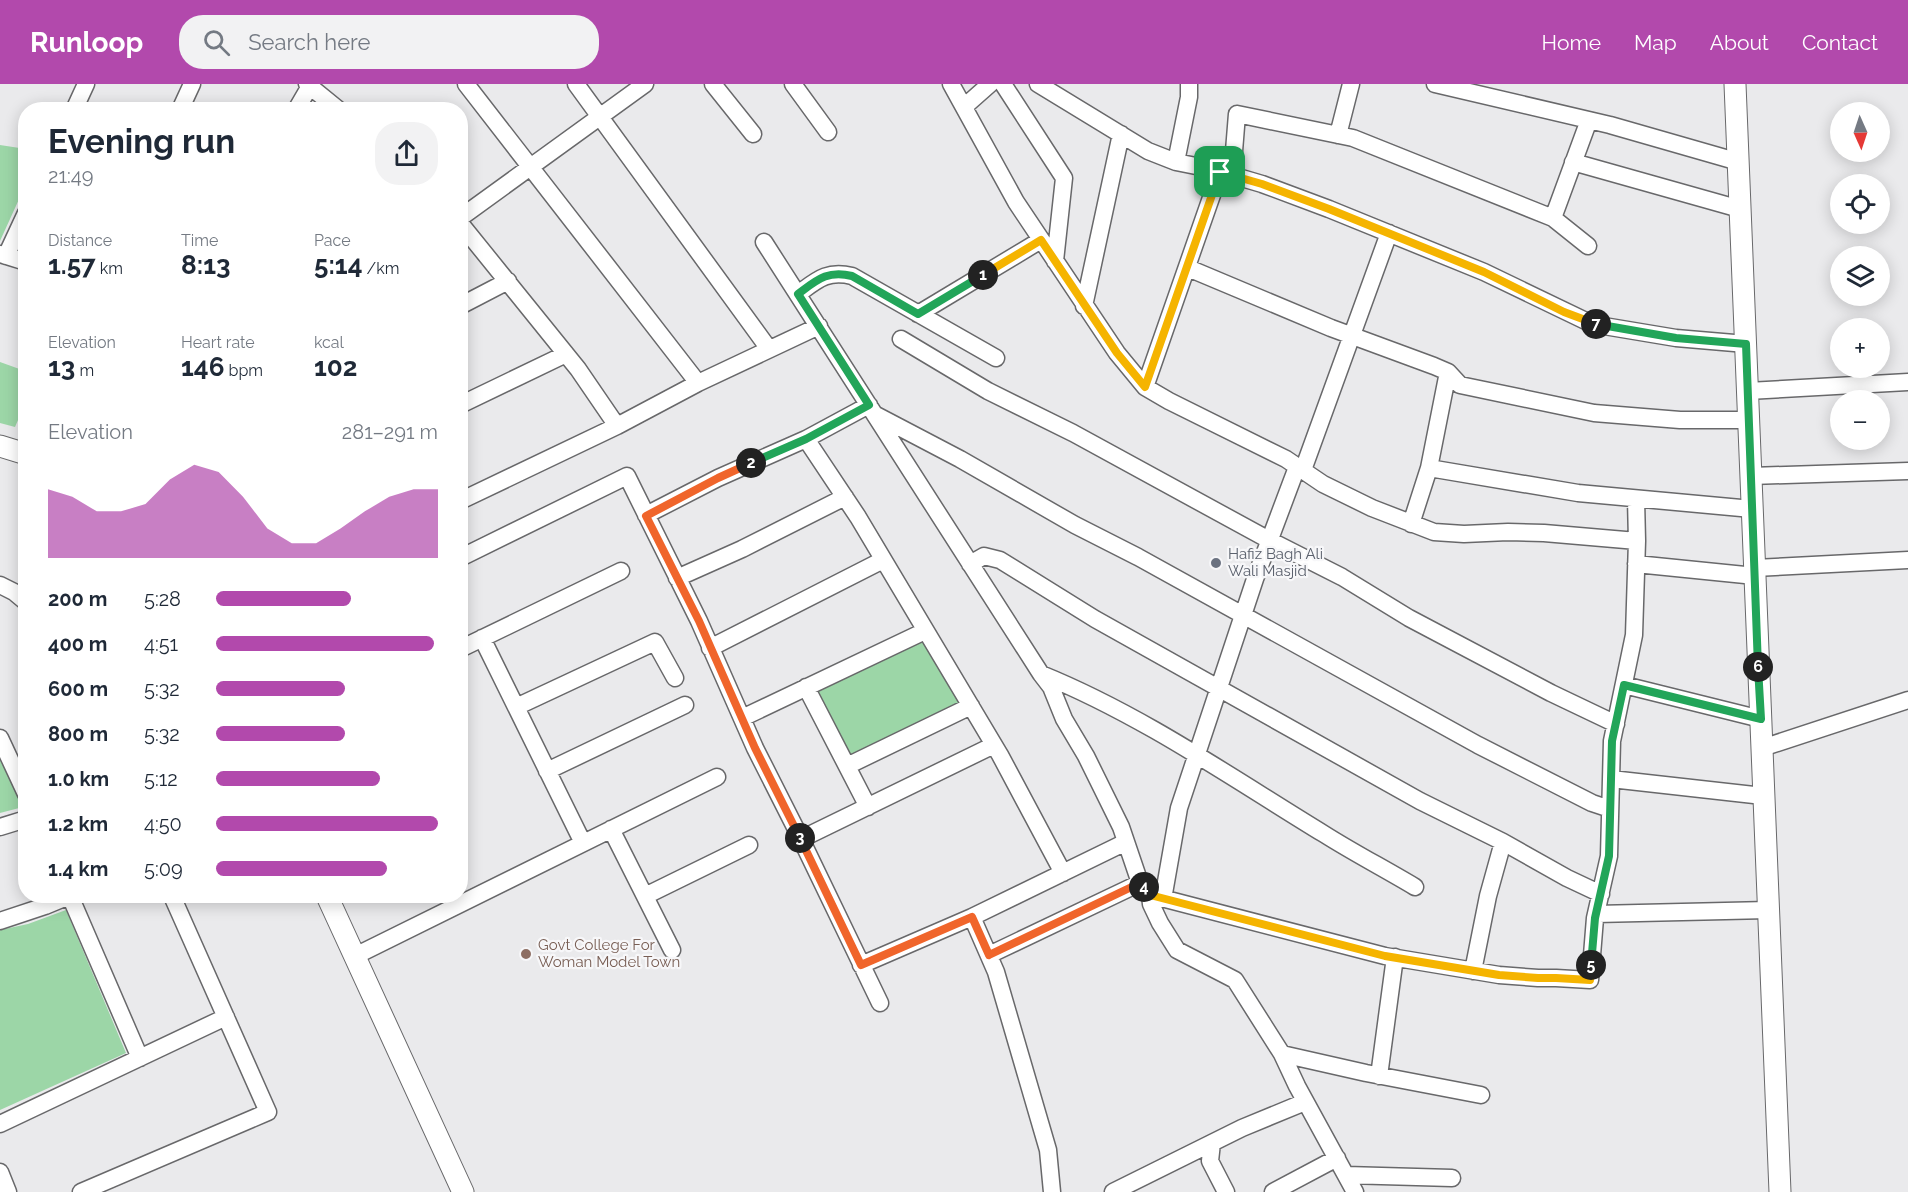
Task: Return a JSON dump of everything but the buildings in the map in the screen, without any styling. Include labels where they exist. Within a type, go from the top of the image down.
[{"type":"street","points":[[78,102],[86,84]]},
{"type":"street","points":[[184,102],[192,84]]},
{"type":"street","points":[[466,84],[698,383]]},
{"type":"street","points":[[576,84],[770,350]]},
{"type":"street","points":[[468,212],[645,84]]},
{"type":"street","points":[[713,84],[753,134]]},
{"type":"street","points":[[793,84],[828,132]]},
{"type":"street","points":[[951,84],[1016,202],[1084,306],[1117,353],[1145,387],[1286,459],[1323,484],[1372,508],[1434,532],[1464,534],[1508,531],[1637,541]]},
{"type":"street","points":[[964,107],[990,84]]},
{"type":"street","points":[[1003,84],[1065,178],[1054,261]]},
{"type":"street","points":[[1038,84],[1148,151],[1176,162],[1262,184],[1329,209],[1484,272],[1592,324],[1676,338],[1746,344]]},
{"type":"street","points":[[1176,162],[1189,97],[1189,84]]},
{"type":"street","points":[[1338,135],[1351,84]]},
{"type":"street","points":[[1435,84],[1589,120],[1739,162]]},
{"type":"street","points":[[1735,84],[1780,1192]]},
{"type":"street","points":[[300,102],[309,85],[329,102]]},
{"type":"street","points":[[1145,387],[1188,268],[1226,174],[1237,114],[1353,138],[1552,218],[1588,246]]},
{"type":"street","points":[[1552,218],[1589,120]]},
{"type":"street","points":[[1084,306],[1121,134]]},
{"type":"street","points":[[1573,162],[1740,210]]},
{"type":"street","points":[[18,228],[3,255],[18,260]]},
{"type":"street","points":[[468,233],[566,354],[617,426]]},
{"type":"street","points":[[1356,1192],[1305,1102],[1282,1054],[1234,980],[1177,950],[1151,904],[1151,892],[1269,540],[1353,336],[1389,233]]},
{"type":"street","points":[[918,314],[1041,240]]},
{"type":"street","points":[[764,242],[1041,674],[1052,687],[1064,718],[1086,756],[1151,892]]},
{"type":"street","points":[[1188,268],[1353,336],[1448,372],[1460,385],[1594,413],[1680,420],[1749,420]]},
{"type":"street","points":[[798,294],[822,277],[840,273],[852,276],[996,358]]},
{"type":"street","points":[[468,302],[508,281]]},
{"type":"street","points":[[468,497],[617,426],[698,383],[819,326]]},
{"type":"street","points":[[901,339],[988,391],[1342,577],[1409,618],[1551,693],[1616,724]]},
{"type":"street","points":[[468,401],[566,354]]},
{"type":"street","points":[[1411,524],[1429,468],[1448,372]]},
{"type":"street","points":[[1748,391],[1908,381]]},
{"type":"street","points":[[646,516],[718,478],[872,410]]},
{"type":"street","points":[[872,410],[1075,525],[1138,557],[1478,745],[1592,803],[1610,809]]},
{"type":"street","points":[[806,439],[884,560],[994,745],[1064,873]]},
{"type":"street","points":[[0,446],[18,452]]},
{"type":"street","points":[[1429,468],[1578,493],[1752,509]]},
{"type":"street","points":[[1751,476],[1908,471]]},
{"type":"street","points":[[468,554],[627,476],[880,1004]]},
{"type":"street","points":[[677,578],[845,497]]},
{"type":"street","points":[[989,955],[1151,892],[1272,928],[1395,957],[1473,971],[1538,978],[1590,980],[1596,914],[1609,856],[1612,741],[1634,635],[1636,499]]},
{"type":"street","points":[[970,564],[984,556],[1000,560],[1095,619],[1420,801],[1600,894]]},
{"type":"street","points":[[711,648],[884,560]]},
{"type":"street","points":[[1636,564],[1755,572],[1908,560]]},
{"type":"street","points":[[468,645],[621,571]]},
{"type":"street","points":[[0,585],[18,595]]},
{"type":"street","points":[[742,718],[925,631]]},
{"type":"street","points":[[482,638],[583,843]]},
{"type":"street","points":[[516,707],[655,642],[675,678]]},
{"type":"street","points":[[1041,674],[1076,688],[1167,737],[1325,835],[1416,887]]},
{"type":"street","points":[[1624,685],[1761,719]]},
{"type":"street","points":[[806,687],[868,807]]},
{"type":"street","points":[[1762,748],[1908,700]]},
{"type":"street","points":[[547,771],[685,705]]},
{"type":"street","points":[[847,765],[970,706]]},
{"type":"street","points":[[0,738],[18,777]]},
{"type":"street","points":[[801,839],[994,745]]},
{"type":"street","points":[[468,900],[717,777]]},
{"type":"street","points":[[1611,779],[1763,796]]},
{"type":"street","points":[[0,827],[18,821]]},
{"type":"street","points":[[611,829],[672,950]]},
{"type":"street","points":[[861,965],[972,917],[1126,842]]},
{"type":"street","points":[[1473,971],[1488,896],[1503,842]]},
{"type":"street","points":[[645,896],[749,845]]},
{"type":"street","points":[[0,921],[52,903]]},
{"type":"street","points":[[72,903],[140,1058]]},
{"type":"street","points":[[81,1192],[268,1112],[175,903]]},
{"type":"street","points":[[330,903],[464,1192]]},
{"type":"street","points":[[355,956],[462,903]]},
{"type":"street","points":[[1596,914],[1768,910]]},
{"type":"street","points":[[972,917],[996,972],[1048,1150],[1052,1192]]},
{"type":"street","points":[[1379,1076],[1395,957]]},
{"type":"street","points":[[0,1124],[226,1017]]},
{"type":"street","points":[[1282,1054],[1379,1076],[1481,1095]]},
{"type":"street","points":[[1113,1192],[1212,1143],[1305,1102]]},
{"type":"street","points":[[1212,1143],[1210,1161],[1226,1192]]},
{"type":"street","points":[[1273,1192],[1337,1158]]},
{"type":"street","points":[[0,1172],[8,1192]]},
{"type":"street","points":[[1346,1175],[1452,1178]]},
{"type":"green space","points":[[0,145],[18,148],[18,201],[0,241]]},
{"type":"green space","points":[[0,362],[18,368],[18,420],[15,427],[0,423]]},
{"type":"green space","points":[[922,638],[960,705],[849,757],[817,692]]},
{"type":"green space","points":[[0,754],[18,795],[18,808],[0,813]]},
{"type":"green space","points":[[66,910],[126,1053],[0,1110],[0,930],[28,924]]},
{"type":"place","name":"Hafiz Bagh Ali Wali Masjid","points":[[1216,563]]},
{"type":"place","name":"Govt College For Woman Model Town","points":[[526,954]]},
{"type":"route","points":[[1220,172],[1262,184],[1389,233],[1484,272],[1592,324],[1676,338],[1746,344],[1761,719],[1624,685],[1612,741],[1609,856],[1595,918],[1590,980],[1499,975],[1385,956],[1150,895],[1140,883],[989,955],[972,917],[861,965],[755,748],[699,621],[646,516],[718,478],[806,439],[869,405],[798,294],[822,277],[840,273],[852,276],[918,314],[1041,240],[1117,353],[1145,387],[1220,172]]}]
